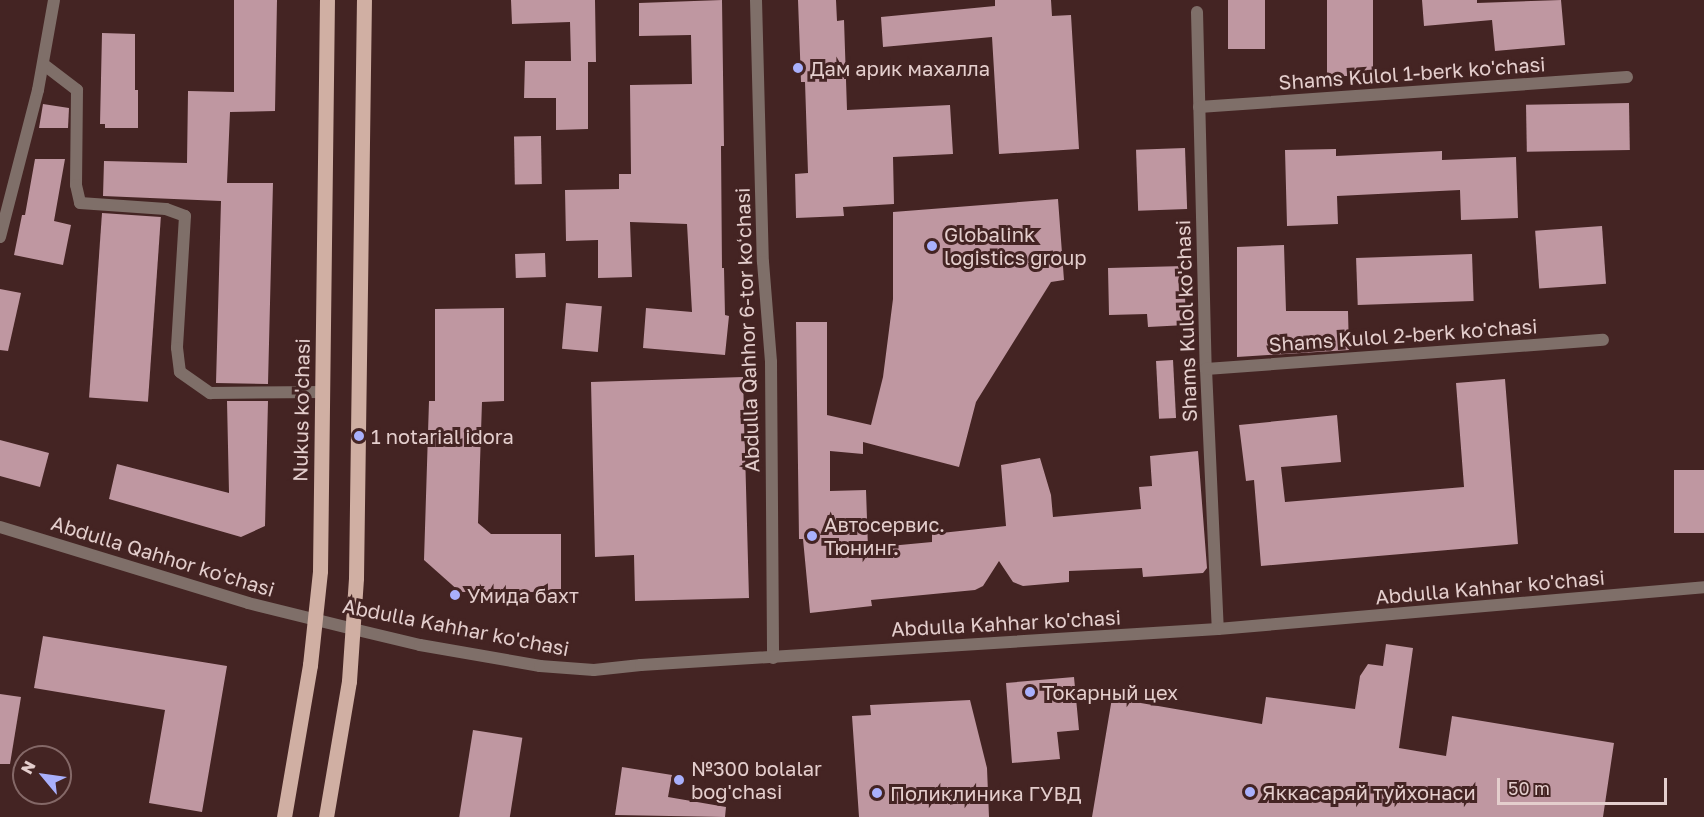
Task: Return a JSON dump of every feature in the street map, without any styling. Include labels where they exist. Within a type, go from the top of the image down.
[{"type":"main road","name":"Nukus ko'chasi","points":[[284,817],[310,665],[320,571],[327,0]]},
{"type":"main road","points":[[326,817],[348,689],[353,629],[359,448],[364,0]]},
{"type":"street","points":[[0,237],[43,64],[54,0]]},
{"type":"street","name":"Abdulla Qahhor 6-tor koʻchasi","points":[[756,0],[763,262],[771,362],[772,658]]},
{"type":"street","name":"Shams Kulol ko'chasi","points":[[1197,12],[1206,369],[1218,629]]},
{"type":"street","points":[[43,64],[77,90],[76,185],[80,203],[166,208],[185,216],[177,348],[180,372],[210,393],[322,392]]},
{"type":"street","name":"Shams Kulol 1-berk ko'chasi","points":[[1199,107],[1627,77]]},
{"type":"street","name":"Shams Kulol 2-berk ko'chasi","points":[[1206,369],[1603,339]]},
{"type":"street","name":"Abdulla Qahhor ko'chasi","points":[[0,527],[248,603],[315,620]]},
{"type":"street","name":"Abdulla Kahhar ko'chasi","points":[[315,620],[420,645],[567,669],[594,670],[641,665],[1218,629],[1704,587]]},
{"type":"building","points":[[234,0],[277,0],[275,111],[230,112],[227,183],[273,183],[268,384],[216,383],[221,201],[103,196],[104,161],[187,163],[188,91],[234,92]]},
{"type":"building","points":[[511,0],[595,0],[596,62],[588,62],[588,129],[556,130],[556,98],[524,98],[525,61],[571,61],[570,22],[512,24]]},
{"type":"building","points":[[722,0],[724,146],[721,146],[722,268],[724,268],[725,315],[729,316],[725,355],[643,348],[646,308],[692,312],[687,224],[630,222],[632,277],[598,278],[598,240],[566,241],[565,190],[619,189],[619,174],[631,174],[630,85],[692,84],[691,35],[639,36],[639,3]]},
{"type":"building","points":[[798,0],[836,0],[837,21],[844,20],[847,110],[950,105],[953,154],[893,157],[894,204],[843,207],[844,216],[796,218],[795,174],[808,173],[805,82],[801,82]]},
{"type":"building","points":[[995,0],[1051,0],[1052,16],[1071,15],[1079,149],[999,154],[992,37],[883,47],[881,17],[995,6]]},
{"type":"building","points":[[1228,0],[1265,0],[1265,49],[1228,49]]},
{"type":"building","points":[[1327,0],[1373,0],[1373,76],[1327,76]]},
{"type":"building","points":[[1422,0],[1477,0],[1477,3],[1561,0],[1565,45],[1495,51],[1492,20],[1424,26]]},
{"type":"building","points":[[102,33],[135,34],[138,128],[105,128],[105,124],[100,124]]},
{"type":"building","points":[[1629,103],[1630,150],[1527,152],[1526,105]]},
{"type":"building","points":[[43,104],[69,108],[68,128],[39,128]]},
{"type":"building","points":[[514,136],[541,136],[542,184],[515,184]]},
{"type":"building","points":[[1185,148],[1187,209],[1138,211],[1136,150]]},
{"type":"building","points":[[1336,149],[1336,156],[1442,151],[1442,160],[1516,157],[1518,218],[1461,220],[1460,190],[1337,196],[1338,224],[1287,226],[1285,150]]},
{"type":"building","points":[[35,159],[65,159],[54,221],[71,225],[63,265],[14,255],[22,215],[25,215]]},
{"type":"building","points":[[1058,199],[1064,280],[1051,282],[976,402],[959,467],[863,442],[863,454],[830,451],[830,491],[866,490],[868,548],[932,542],[932,534],[1006,526],[1001,465],[1040,458],[1051,495],[1053,517],[1141,509],[1139,487],[1152,486],[1150,456],[1198,451],[1207,568],[1203,573],[1143,577],[1142,568],[1069,571],[1069,582],[1023,586],[1013,582],[999,561],[983,586],[975,590],[871,600],[872,606],[810,613],[803,539],[799,539],[796,322],[827,322],[827,415],[871,425],[883,377],[893,299],[893,212]]},
{"type":"building","points":[[102,213],[161,217],[148,402],[89,398]]},
{"type":"building","points":[[1602,226],[1606,284],[1539,289],[1535,231]]},
{"type":"building","points":[[1284,245],[1286,311],[1348,311],[1349,350],[1237,357],[1237,247]]},
{"type":"building","points":[[545,253],[546,277],[516,278],[515,254]]},
{"type":"building","points":[[1472,254],[1474,301],[1358,305],[1356,258]]},
{"type":"building","points":[[1184,266],[1186,325],[1148,327],[1147,314],[1109,315],[1108,268]]},
{"type":"building","points":[[0,289],[21,293],[8,351],[0,350]]},
{"type":"building","points":[[566,303],[602,306],[598,352],[562,349]]},
{"type":"building","points":[[504,308],[504,401],[482,402],[478,523],[491,534],[561,534],[561,592],[460,592],[424,560],[429,401],[435,401],[435,309]]},
{"type":"building","points":[[1173,360],[1176,418],[1159,419],[1156,361]]},
{"type":"building","points":[[743,377],[749,598],[635,601],[634,555],[595,557],[591,382]]},
{"type":"building","points":[[1505,379],[1518,544],[1261,566],[1254,480],[1246,481],[1239,425],[1337,415],[1341,462],[1281,467],[1285,502],[1464,487],[1456,383]]},
{"type":"building","points":[[227,401],[268,401],[265,526],[241,537],[109,499],[117,464],[229,493]]},
{"type":"building","points":[[0,440],[49,453],[40,487],[0,476]]},
{"type":"building","points":[[1674,470],[1704,470],[1704,533],[1674,533]]},
{"type":"building","points":[[43,636],[227,666],[202,812],[149,803],[165,710],[34,688]]},
{"type":"building","points":[[1386,644],[1413,648],[1399,748],[1446,756],[1452,716],[1614,743],[1603,817],[1092,817],[1112,698],[1262,724],[1266,697],[1355,709],[1360,676],[1368,664],[1383,666]]},
{"type":"building","points":[[1074,677],[1079,730],[1057,732],[1060,759],[1012,763],[1006,683]]},
{"type":"building","points":[[0,694],[21,697],[10,764],[0,764]]},
{"type":"building","points":[[970,700],[987,768],[989,817],[859,817],[852,716],[871,715],[870,705]]},
{"type":"building","points":[[473,730],[522,738],[510,817],[459,817]]},
{"type":"building","points":[[622,767],[672,775],[668,797],[726,807],[725,817],[615,815]]},
{"type":"place","name":"Дам арик махалла","points":[[798,68]]},
{"type":"place","name":"Globalink logistics group","points":[[932,246]]},
{"type":"place","name":"1 notarial idora","points":[[359,436]]},
{"type":"place","name":"Автосервис. Тюнинг.","points":[[812,536]]},
{"type":"place","name":"Умида бахт","points":[[455,595]]},
{"type":"place","name":"Токарный цех","points":[[1030,692]]},
{"type":"place","name":"№300 bolalar bog'chasi","points":[[679,780]]},
{"type":"place","name":"Яккасаряй туйхонаси","points":[[1250,792]]},
{"type":"place","name":"Поликлиника ГУВД","points":[[877,793]]}]
